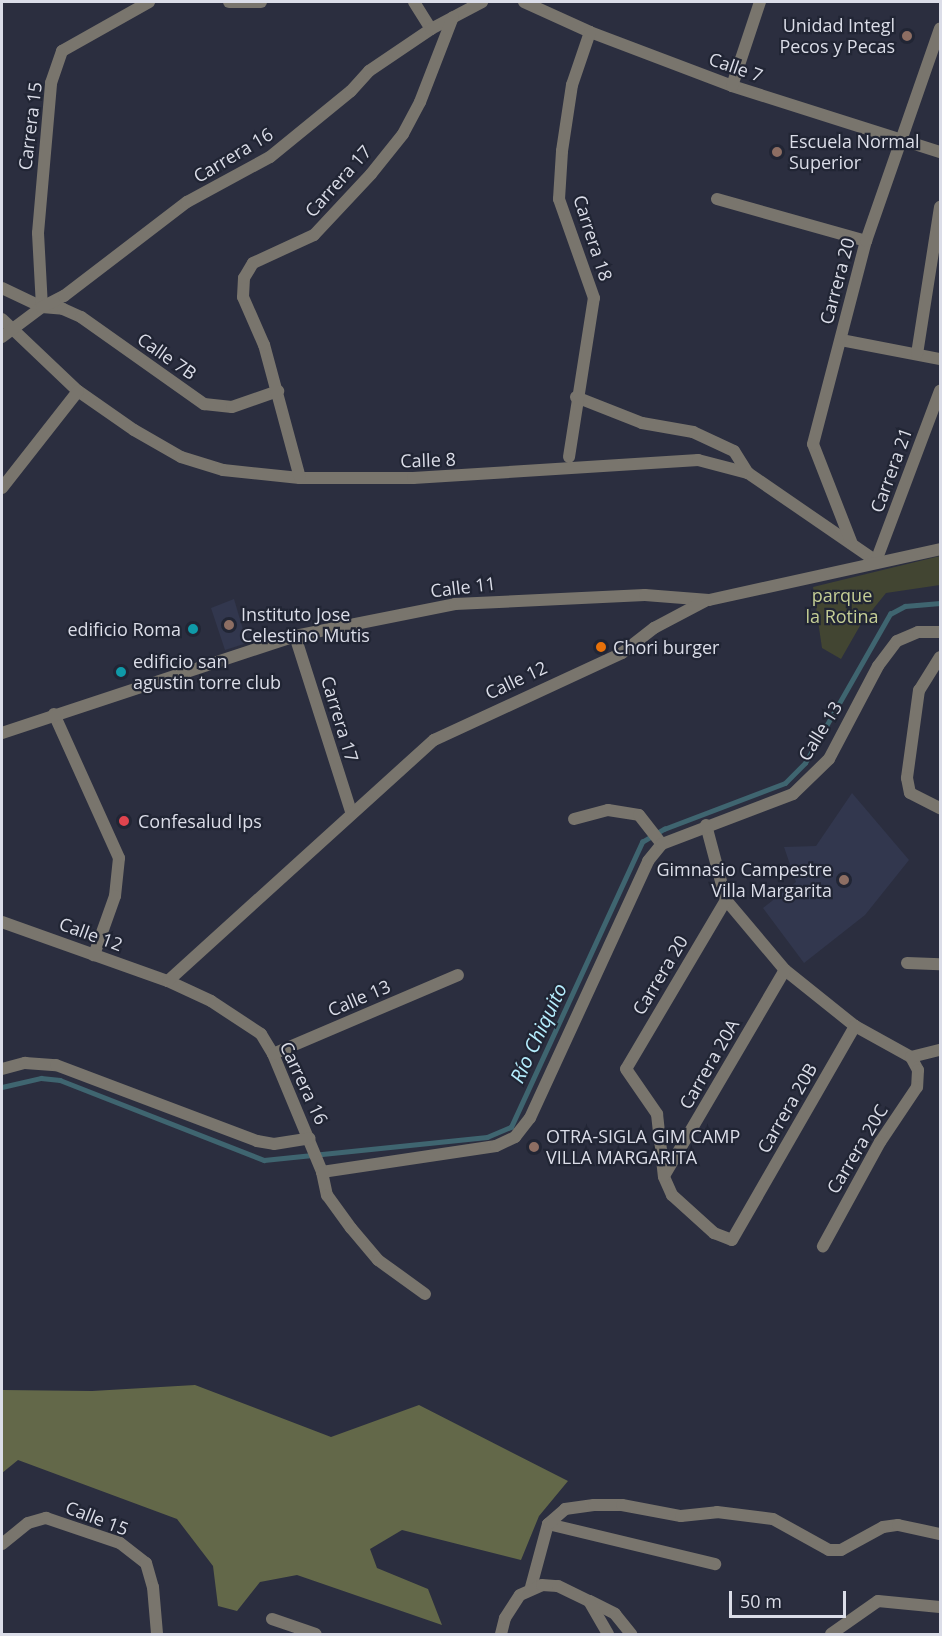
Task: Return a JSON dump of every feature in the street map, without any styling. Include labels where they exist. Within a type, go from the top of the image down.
[{"type":"street","name":"Carrera 15","points":[[42,307],[38,233],[44,132],[59,61],[63,51],[149,2]]},
{"type":"street","points":[[236,2],[261,2]]},
{"type":"street","points":[[414,2],[431,29]]},
{"type":"street","name":"Carrera 16","points":[[2,337],[6,323],[64,296],[187,202],[270,157],[351,91],[369,71],[431,29],[482,2]]},
{"type":"street","name":"Calle 7","points":[[524,2],[590,32],[732,86],[940,152]]},
{"type":"street","points":[[732,86],[760,2]]},
{"type":"street","name":"Carrera 17","points":[[300,478],[278,391],[243,297],[244,278],[253,263],[314,235],[371,174],[403,134],[420,102],[453,17]]},
{"type":"street","name":"Carrera 18","points":[[569,457],[576,397],[594,298],[559,199],[562,151],[572,85],[590,32]]},
{"type":"street","name":"Carrera 20","points":[[852,544],[813,444],[866,241],[899,138],[940,34]]},
{"type":"street","points":[[717,199],[866,241]]},
{"type":"street","points":[[917,354],[940,207]]},
{"type":"street","name":"Calle 7B","points":[[2,288],[42,307],[63,309],[81,317],[204,404],[232,407],[278,391]]},
{"type":"street","name":"Calle 8","points":[[6,323],[78,391],[181,457],[224,470],[300,478],[483,476],[698,460],[748,473],[876,561]]},
{"type":"street","points":[[841,340],[940,359]]},
{"type":"street","points":[[2,488],[78,391]]},
{"type":"street","name":"Carrera 21","points":[[876,561],[940,391]]},
{"type":"street","points":[[576,397],[642,423],[693,432],[734,451],[748,473]]},
{"type":"street","name":"Calle 11","points":[[2,734],[54,714],[295,636],[455,604],[645,595],[709,600],[876,561],[940,549]]},
{"type":"street","name":"Calle 12","points":[[2,922],[168,981],[293,871],[351,812],[434,740],[622,653],[654,628],[709,600]]},
{"type":"street","name":"Calle 13","points":[[660,842],[793,794],[809,781],[829,759],[878,666],[897,641],[918,632],[940,632]]},
{"type":"street","name":"Carrera 17","points":[[295,636],[351,812]]},
{"type":"street","points":[[940,657],[919,690],[907,778],[910,794],[940,808]]},
{"type":"street","points":[[54,714],[119,858],[115,896],[94,955]]},
{"type":"street","points":[[320,1166],[496,1146],[515,1137],[530,1118],[648,861],[660,842],[642,819],[608,810],[574,819]]},
{"type":"street","points":[[706,825],[726,900],[785,970],[855,1026],[911,1057],[940,1050]]},
{"type":"street","name":"Carrera 20","points":[[664,1177],[657,1114],[626,1069],[726,900]]},
{"type":"street","points":[[907,963],[940,964]]},
{"type":"street","name":"Carrera 20A","points":[[664,1177],[785,970]]},
{"type":"street","name":"Calle 13","points":[[273,1054],[458,975]]},
{"type":"street","name":"Carrera 16","points":[[168,981],[212,1001],[261,1034],[273,1054],[312,1143],[327,1195],[378,1260],[425,1294]]},
{"type":"street","name":"Carrera 20B","points":[[664,1177],[672,1195],[695,1219],[732,1240],[855,1026]]},
{"type":"street","name":"Carrera 20C","points":[[823,1246],[880,1142],[917,1087],[918,1070],[911,1057]]},
{"type":"street","points":[[2,1069],[25,1063],[56,1065],[257,1141],[274,1144],[312,1143]]},
{"type":"street","points":[[531,1587],[548,1524],[565,1509],[622,1505],[681,1516],[717,1512],[773,1520],[829,1551],[841,1550],[882,1527],[898,1525],[940,1534]]},
{"type":"street","name":"Calle 15","points":[[2,1544],[28,1523],[46,1518],[120,1543],[146,1563],[153,1587],[157,1635]]},
{"type":"street","points":[[548,1524],[715,1564]]},
{"type":"street","points":[[501,1635],[505,1618],[520,1595],[531,1587],[558,1586],[615,1614],[631,1635]]},
{"type":"street","points":[[589,1601],[608,1635]]},
{"type":"street","points":[[831,1634],[878,1601],[940,1607]]},
{"type":"street","points":[[272,1619],[316,1635]]},
{"type":"shaded area","name":"Instituto Jose Celestino Mutis","points":[[234,599],[247,643],[225,650],[211,608]]},
{"type":"shaded area","name":"Gimnasio Campestre Villa Margarita","points":[[852,793],[909,860],[865,915],[804,963],[763,908],[796,882],[784,847],[816,846]]},
{"type":"green space","name":"parque la Rotina","points":[[940,556],[940,585],[886,593],[861,624],[841,659],[822,648],[813,587]]},
{"type":"green space","points":[[195,1385],[331,1437],[419,1405],[568,1481],[539,1516],[521,1560],[402,1530],[370,1549],[377,1568],[428,1589],[442,1625],[297,1575],[260,1582],[237,1611],[218,1606],[213,1566],[177,1519],[18,1460],[2,1473],[2,1390],[92,1391]]},
{"type":"waterway","name":"Río Chiquito","points":[[2,1087],[41,1078],[60,1080],[264,1160],[487,1137],[511,1127],[642,842],[664,829],[785,783],[805,763],[890,614],[905,606],[940,603]]},
{"type":"place","name":"Unidad Integl Pecos y Pecas","points":[[907,36]]},
{"type":"place","name":"Escuela Normal Superior","points":[[777,152]]},
{"type":"place","name":"Instituto Jose Celestino Mutis","points":[[229,625]]},
{"type":"place","name":"edificio Roma","points":[[193,629]]},
{"type":"place","name":"Chori burger","points":[[601,647]]},
{"type":"place","name":"edificio san agustin torre club","points":[[121,672]]},
{"type":"place","name":"Confesalud Ips","points":[[124,821]]},
{"type":"place","name":"Gimnasio Campestre Villa Margarita","points":[[844,880]]},
{"type":"place","name":"OTRA-SIGLA GIM CAMP VILLA MARGARITA","points":[[534,1147]]}]
